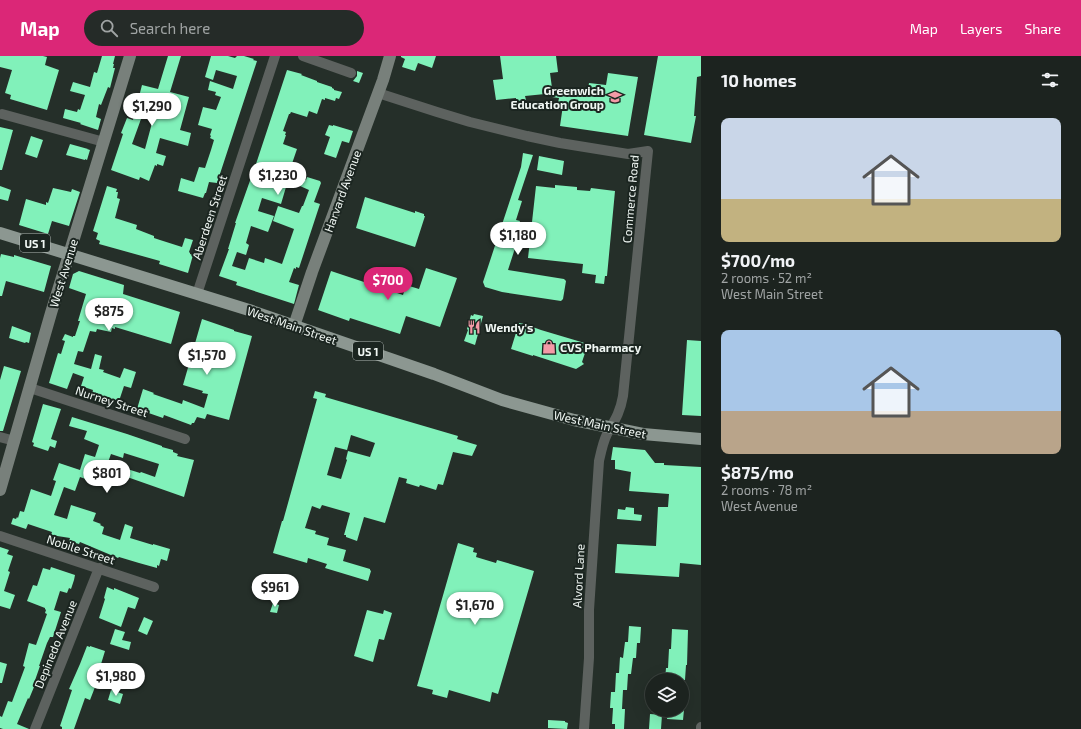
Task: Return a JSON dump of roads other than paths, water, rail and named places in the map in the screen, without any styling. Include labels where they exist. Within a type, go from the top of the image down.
[{"type":"main road","name":"West Avenue","points":[[0,490],[69,254],[130,56]]},
{"type":"main road","name":"Harvard Avenue","points":[[294,326],[390,56]]},
{"type":"main road","name":"West Main Street","points":[[0,233],[249,310],[434,374],[502,400],[574,420],[643,434],[701,439]]},
{"type":"street","name":"Aberdeen Street","points":[[197,294],[275,56]]},
{"type":"street","points":[[304,56],[351,73]]},
{"type":"street","name":"Commerce Road","points":[[378,92],[470,122],[527,136],[628,154],[648,151],[623,396],[618,414],[611,427]]},
{"type":"street","points":[[2,114],[104,142]]},
{"type":"street","name":"Nurney Street","points":[[30,388],[185,439]]},
{"type":"street","name":"Alvord Lane","points":[[584,729],[589,658],[589,610],[599,461],[601,451],[611,427]]},
{"type":"street","points":[[0,437],[15,440]]},
{"type":"street","name":"Nobile Street","points":[[0,536],[154,587]]},
{"type":"street","name":"Depinedo Avenue","points":[[35,729],[99,568]]},
{"type":"place","name":"Greenwich Education Group","points":[[615,97]]},
{"type":"place","name":"Wendy's","points":[[474,327]]},
{"type":"place","name":"CVS Pharmacy","points":[[549,347]]}]
